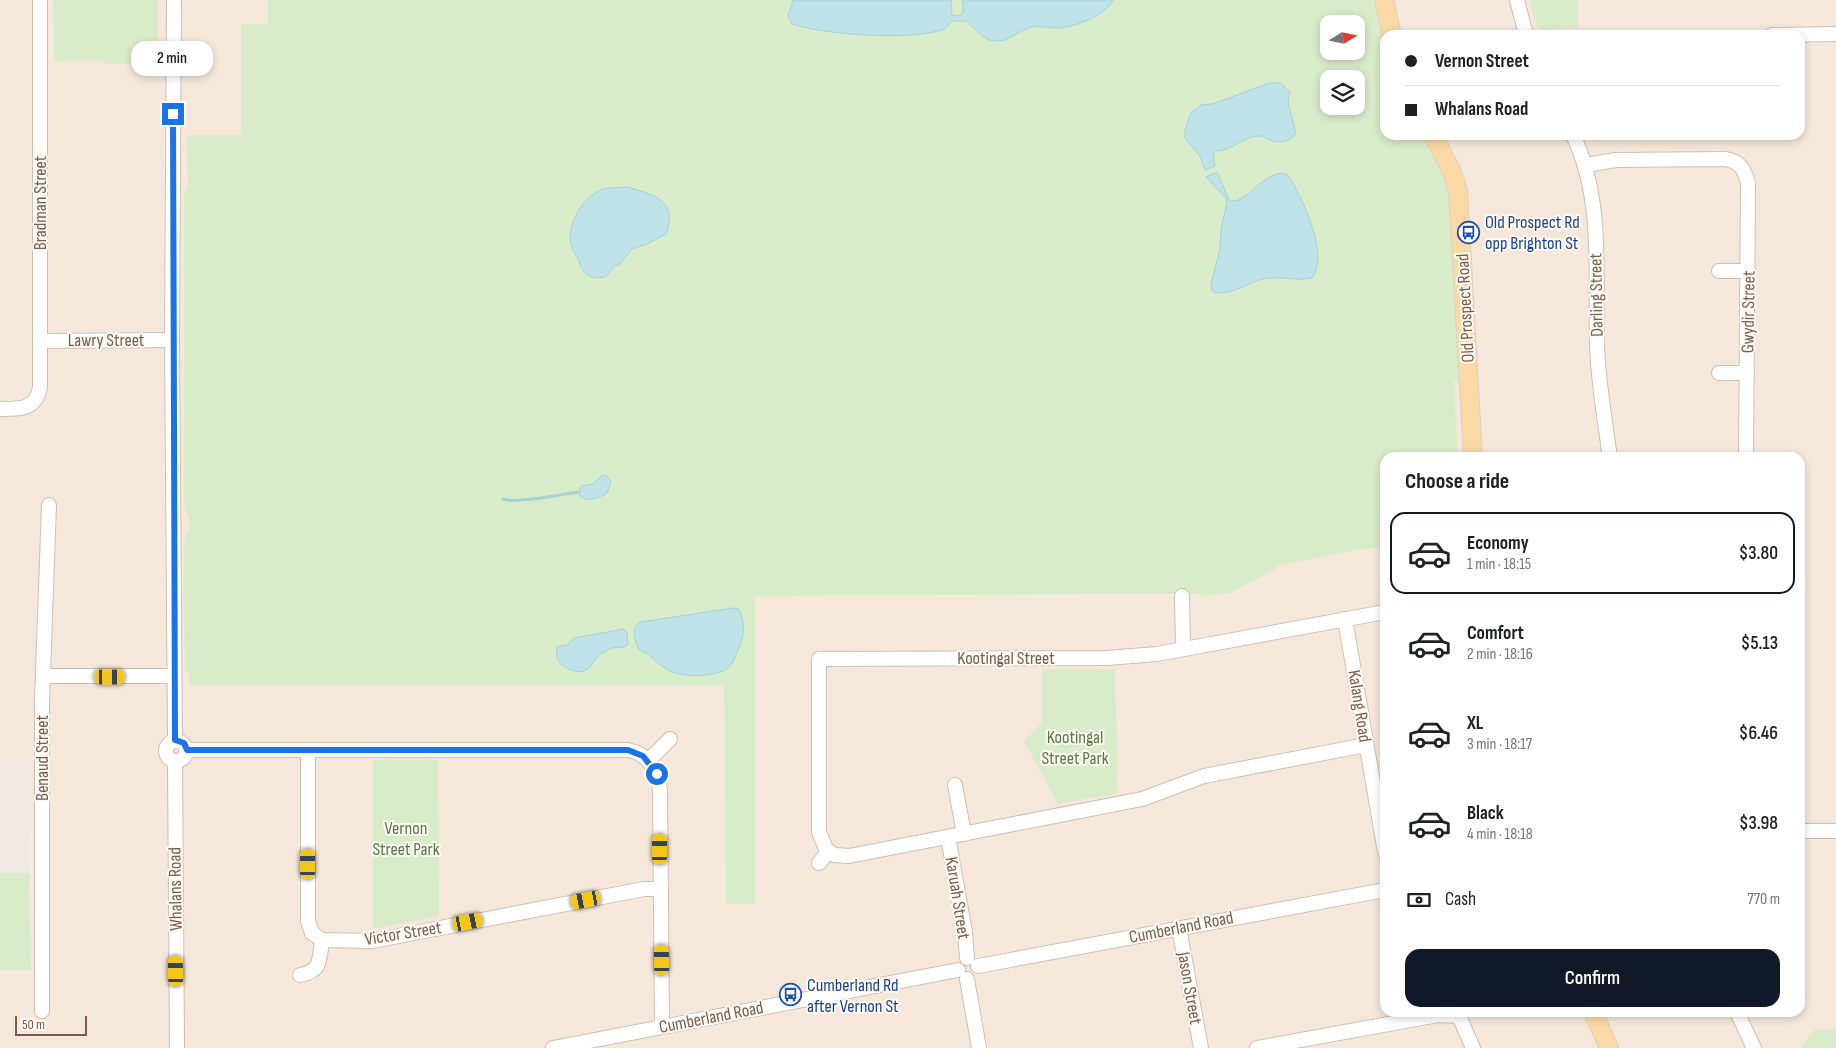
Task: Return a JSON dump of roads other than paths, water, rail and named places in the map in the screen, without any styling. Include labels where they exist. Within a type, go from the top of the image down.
[{"type":"main road","points":[[1384,0],[1391,30]]},
{"type":"main road","name":"Old Prospect Road","points":[[1436,140],[1452,172],[1458,191],[1473,452]]},
{"type":"main road","points":[[1595,1017],[1608,1048]]},
{"type":"street","name":"Bradman Street","points":[[0,409],[24,409],[35,406],[40,387],[40,0]]},
{"type":"street","points":[[174,0],[172,340],[175,740]]},
{"type":"street","points":[[1517,0],[1525,30]]},
{"type":"street","points":[[1805,34],[1836,34]]},
{"type":"street","name":"Darling Street","points":[[1575,140],[1585,164],[1594,210],[1597,351],[1609,452]]},
{"type":"street","name":"Gwydir Street","points":[[1585,164],[1616,160],[1725,159],[1748,164],[1746,452]]},
{"type":"street","points":[[1719,271],[1748,271]]},
{"type":"street","name":"Lawry Street","points":[[41,340],[172,340]]},
{"type":"street","points":[[1719,372],[1747,374]]},
{"type":"street","name":"Benaud Street","points":[[42,1011],[43,676],[49,505]]},
{"type":"street","points":[[1182,596],[1183,648]]},
{"type":"street","name":"Kootingal Street","points":[[829,852],[819,832],[818,659],[1107,658],[1157,654],[1380,613]]},
{"type":"street","name":"Kalang Road","points":[[1345,619],[1380,824]]},
{"type":"street","points":[[43,676],[174,676]]},
{"type":"street","points":[[648,761],[670,739]]},
{"type":"street","points":[[175,740],[184,743],[187,750],[184,758],[176,761],[169,758],[166,752],[168,745],[175,740]]},
{"type":"street","points":[[819,863],[829,852],[839,856],[849,856],[1142,799],[1204,776],[1366,745]]},
{"type":"street","points":[[187,750],[628,750],[638,753],[648,761],[657,774],[660,790],[662,1027]]},
{"type":"street","points":[[300,975],[313,972],[316,969],[322,940],[312,933],[308,922],[308,750]]},
{"type":"street","name":"Whalans Road","points":[[176,761],[177,1048]]},
{"type":"street","points":[[955,785],[964,834]]},
{"type":"street","points":[[1805,831],[1836,831]]},
{"type":"street","name":"Karuah Street","points":[[948,837],[972,962]]},
{"type":"street","name":"Victor Street","points":[[322,940],[377,940],[644,889],[661,889]]},
{"type":"street","name":"Cumberland Road","points":[[972,962],[1178,928],[1380,891]]},
{"type":"street","name":"Jason Street","points":[[1178,928],[1201,1048]]},
{"type":"street","points":[[972,962],[960,962],[979,1048]]},
{"type":"street","name":"Cumberland Road","points":[[554,1048],[617,1042],[662,1027],[963,974]]},
{"type":"street","points":[[1257,1048],[1427,1017]]},
{"type":"street","points":[[1459,1017],[1473,1048]]},
{"type":"street","points":[[1739,1017],[1754,1048]]},
{"type":"water","points":[[793,0],[951,0],[952,15],[960,16],[963,12],[963,0],[1113,0],[1104,11],[1074,25],[1060,28],[1033,27],[1007,39],[992,41],[984,37],[966,21],[951,21],[945,29],[930,33],[891,36],[847,34],[807,28],[792,24],[788,16]]},
{"type":"water","points":[[1269,83],[1280,83],[1290,92],[1288,103],[1296,133],[1284,142],[1275,142],[1262,136],[1256,136],[1228,148],[1215,151],[1213,155],[1215,166],[1205,170],[1200,156],[1185,138],[1185,131],[1191,113],[1201,105],[1213,104]]},
{"type":"water","points":[[1217,172],[1229,200],[1236,201],[1268,178],[1282,173],[1288,175],[1306,211],[1316,241],[1317,268],[1312,278],[1261,279],[1227,292],[1216,293],[1212,291],[1211,284],[1220,249],[1221,229],[1227,203],[1226,198],[1206,177]]},
{"type":"water","points":[[627,187],[654,196],[666,206],[669,213],[669,223],[666,234],[632,249],[619,265],[615,266],[605,277],[591,277],[585,273],[573,251],[570,236],[577,212],[588,199],[601,190]]},
{"type":"water","points":[[602,475],[607,476],[611,482],[607,493],[597,498],[589,499],[579,495],[581,486],[593,484]]},
{"type":"water","points":[[733,608],[739,609],[741,614],[743,635],[733,661],[723,671],[698,676],[672,672],[638,649],[634,630],[641,622]]},
{"type":"water","points":[[624,629],[627,632],[628,645],[603,652],[586,670],[581,672],[574,671],[562,665],[559,661],[557,647],[567,645],[574,638]]},
{"type":"waterway","points":[[503,499],[528,500],[579,492]]},
{"type":"place","name":"Old Prospect Rd opp Brighton St","points":[[1469,232]]},
{"type":"place","name":"Cumberland Rd after Vernon St","points":[[791,995]]},
{"type":"park label","name":"Kootingal Street Park","points":[[1075,748]]},
{"type":"park label","name":"Vernon Street Park","points":[[406,838]]}]
